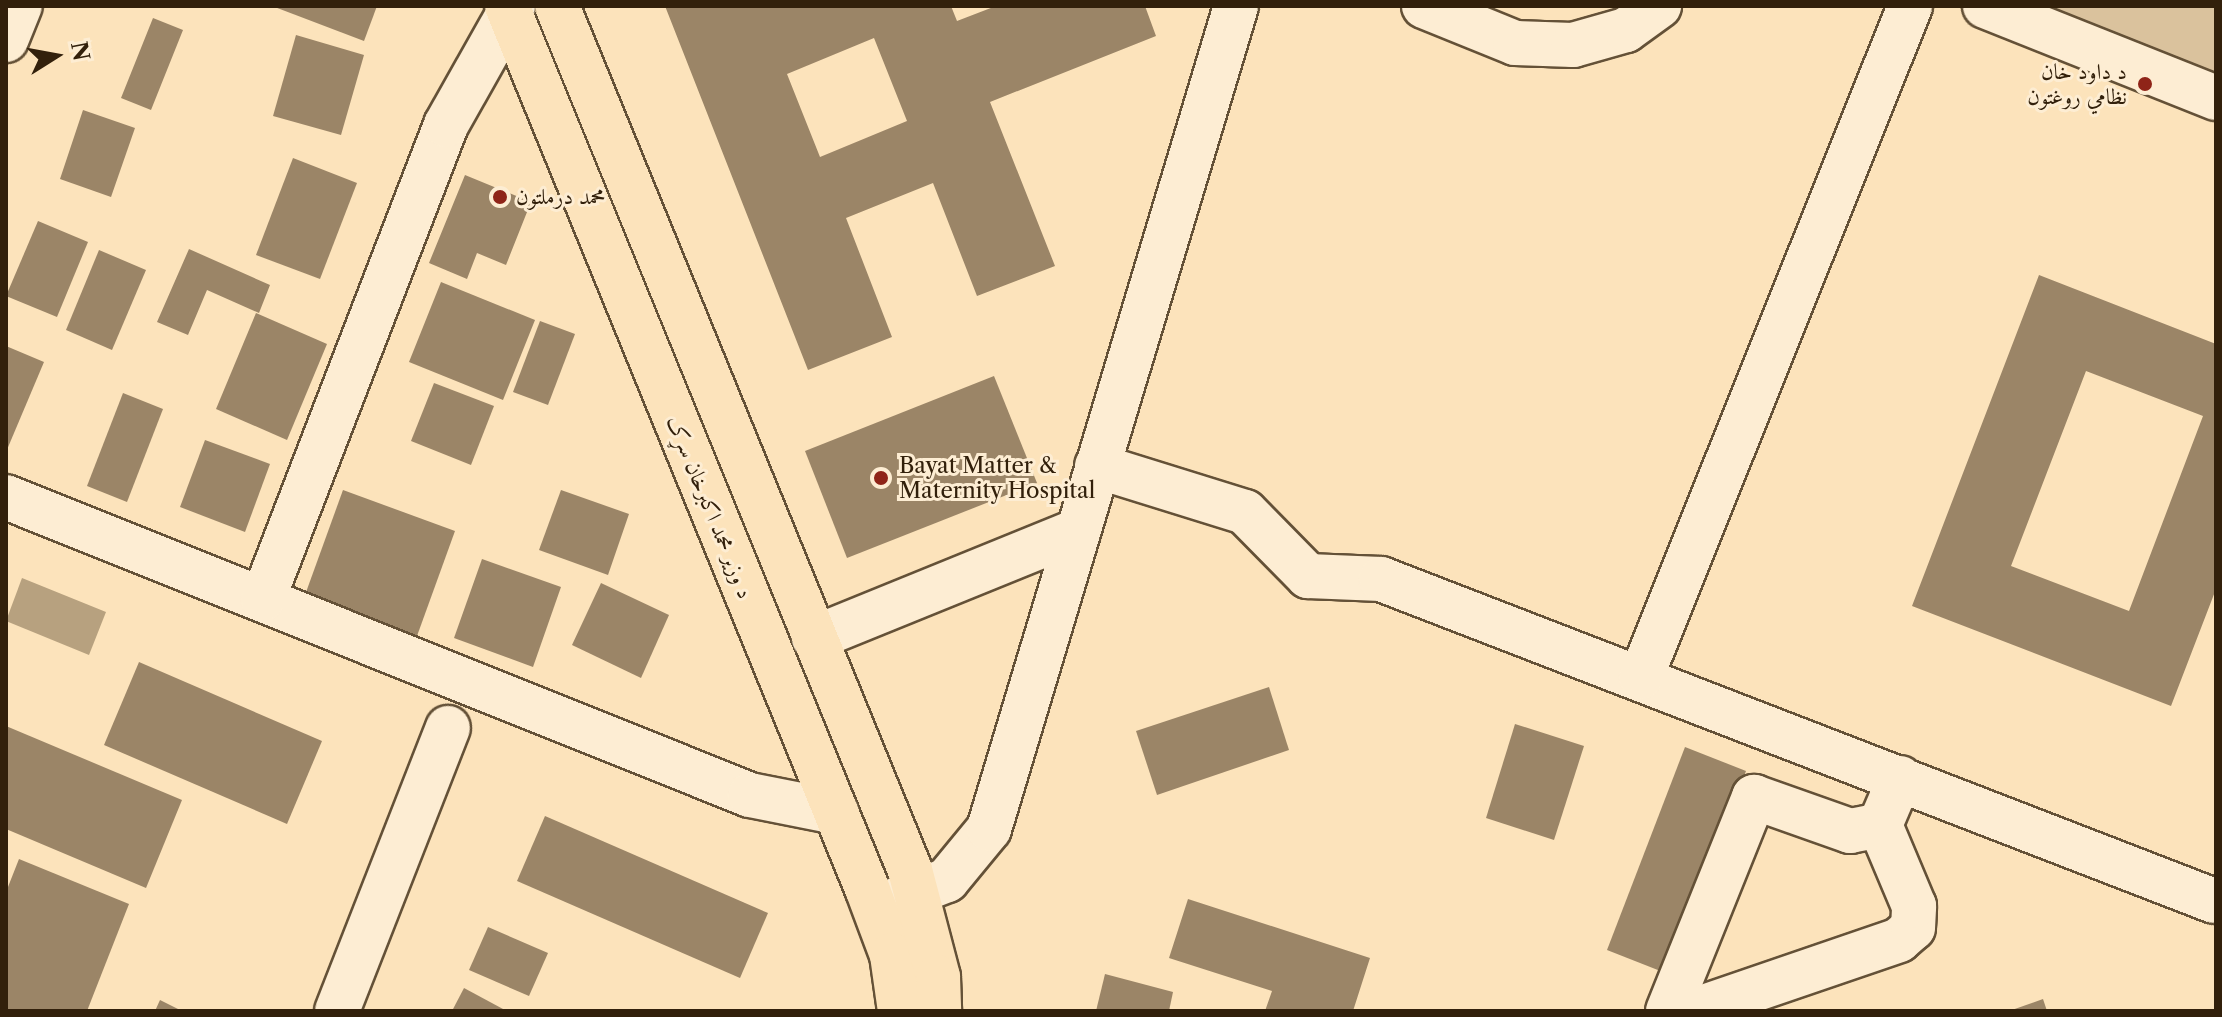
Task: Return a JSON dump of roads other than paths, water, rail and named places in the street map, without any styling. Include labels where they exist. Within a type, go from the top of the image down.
[{"type":"main road","name":"د وزیر محمد اکبرخان سړک","points":[[557,6],[916,892],[938,977],[939,1011]]},
{"type":"main road","name":"د وزیر محمد اکبرخان سړک","points":[[509,7],[875,909],[900,1011]]},
{"type":"street","points":[[6,40],[20,6]]},
{"type":"street","points":[[875,909],[947,880],[989,829],[1236,6]]},
{"type":"street","points":[[1424,6],[1515,43],[1573,45],[1626,30],[1659,6]]},
{"type":"street","points":[[1641,677],[1910,6]]},
{"type":"street","points":[[1985,6],[2216,98]]},
{"type":"street","points":[[263,599],[446,125],[509,7]]},
{"type":"street","points":[[1097,466],[1245,512],[1308,576],[1381,579],[2214,901]]},
{"type":"street","points":[[6,497],[750,795],[836,812]]},
{"type":"street","points":[[814,638],[1078,531]]},
{"type":"street","points":[[337,1011],[448,728]]},
{"type":"street","points":[[1692,1011],[1899,940],[1913,928],[1914,906],[1880,825],[1900,778]]},
{"type":"street","points":[[1668,1011],[1754,797],[1850,831],[1880,825]]},
{"type":"place","name":"د داود خان نظامي روغتون","points":[[2145,84]]},
{"type":"place","name":"محمد درملتون","points":[[500,197]]},
{"type":"place","name":"Bayat Matter & Maternity Hospital","points":[[881,478]]}]
